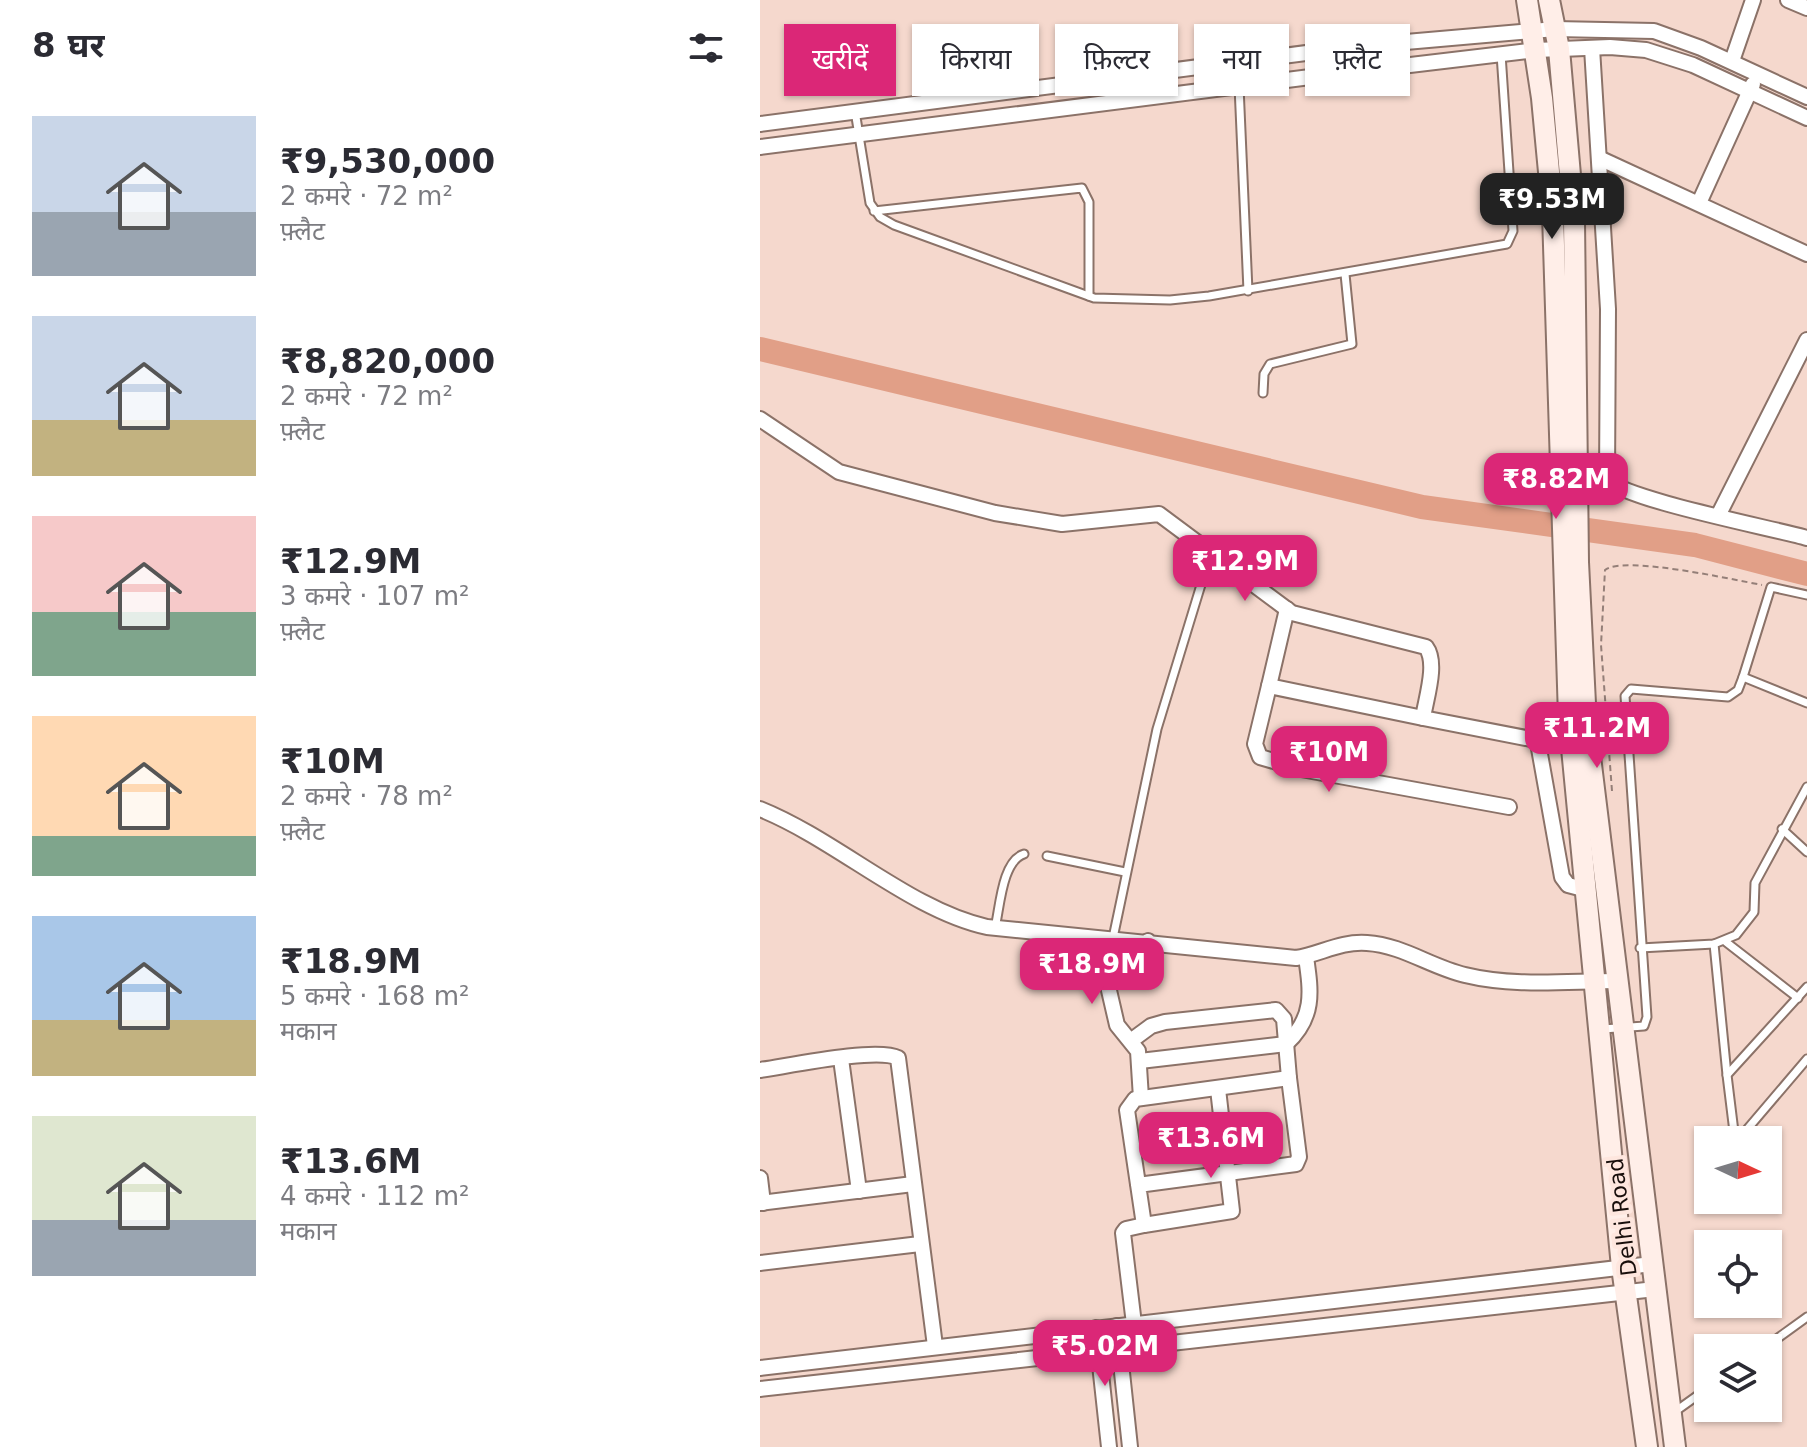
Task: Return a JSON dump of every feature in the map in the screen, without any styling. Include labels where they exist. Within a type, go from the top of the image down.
[{"type":"main road","points":[[1527,0],[1535,40],[1553,214],[1571,562]]},
{"type":"main road","points":[[1549,0],[1557,39],[1574,221],[1569,479]]},
{"type":"main road","name":"Delhi Road","points":[[1571,562],[1569,717],[1622,1267],[1647,1447]]},
{"type":"main road","name":"Delhi Road","points":[[1571,562],[1586,724],[1675,1447]]},
{"type":"street","points":[[1732,61],[1753,0]]},
{"type":"street","points":[[1788,0],[1807,8]]},
{"type":"street","points":[[760,124],[1360,46],[1557,39],[1654,31],[1732,61],[1807,97]]},
{"type":"street","points":[[1557,39],[1592,48],[1646,50],[1693,65],[1807,118]]},
{"type":"street","points":[[1289,80],[1501,54],[1535,40]]},
{"type":"street","points":[[1592,48],[1601,159],[1610,390],[1607,479],[1612,486],[1640,497],[1807,538]]},
{"type":"street","points":[[1699,203],[1759,73]]},
{"type":"street","points":[[760,147],[1194,92]]},
{"type":"street","points":[[1601,159],[1807,254]]},
{"type":"street","points":[[1719,514],[1807,340]]},
{"type":"street","points":[[760,419],[815,459],[867,481],[1046,522],[1076,524],[1159,514],[1287,609],[1314,621],[1426,647],[1431,653],[1431,666],[1423,718]]},
{"type":"street","points":[[1287,609],[1255,744],[1256,754],[1264,759],[1332,775],[1509,807]]},
{"type":"street","points":[[1269,686],[1531,739],[1538,743],[1562,877],[1568,885],[1587,890]]},
{"type":"street","points":[[760,809],[823,840],[958,921],[995,928],[1306,957],[1328,947],[1366,942],[1393,947],[1437,968],[1467,976],[1531,982],[1617,981]]},
{"type":"street","points":[[1141,1098],[1140,1061],[1132,1040],[1114,1018],[1105,973],[1112,961],[1138,952],[1148,941]]},
{"type":"street","points":[[1140,1061],[1286,1044],[1298,1033],[1311,1007],[1306,957]]},
{"type":"street","points":[[1132,1040],[1151,1026],[1165,1022],[1276,1010],[1284,1019],[1298,1161],[1138,1185]]},
{"type":"street","points":[[760,1070],[890,1054],[898,1058],[935,1346]]},
{"type":"street","points":[[841,1059],[859,1191]]},
{"type":"street","points":[[1144,1225],[1127,1110],[1135,1099],[1289,1078]]},
{"type":"street","points":[[1134,1324],[1123,1233],[1126,1229],[1230,1213],[1233,1208],[1218,1089]]},
{"type":"street","points":[[760,1178],[762,1203],[913,1184]]},
{"type":"street","points":[[760,1263],[920,1244]]},
{"type":"street","points":[[760,1368],[1652,1264]]},
{"type":"street","points":[[760,1389],[1655,1289]]},
{"type":"street","points":[[1117,1326],[1130,1447]]},
{"type":"street","points":[[1096,1328],[1109,1447]]},
{"type":"lane","points":[[855,110],[874,211],[894,225],[1089,296],[1114,300],[1170,300],[1248,291],[1459,254],[1510,241],[1511,165],[1501,54]]},
{"type":"lane","points":[[1239,96],[1248,291]]},
{"type":"lane","points":[[874,211],[1082,188],[1089,202],[1089,296]]},
{"type":"lane","points":[[1263,393],[1264,374],[1270,364],[1352,344],[1345,274]]},
{"type":"lane","points":[[1113,938],[1157,729],[1211,552]]},
{"type":"lane","points":[[1600,1029],[1644,1026],[1647,1022],[1625,696],[1631,689],[1646,688],[1728,697],[1738,690],[1771,587],[1807,595]]},
{"type":"lane","points":[[1743,677],[1807,703]]},
{"type":"lane","points":[[1640,948],[1726,942],[1754,912],[1755,883],[1807,787]]},
{"type":"lane","points":[[1782,829],[1807,852]]},
{"type":"lane","points":[[995,928],[1009,867],[1024,854]]},
{"type":"lane","points":[[1047,856],[1125,872]]},
{"type":"lane","points":[[1726,942],[1798,998]]},
{"type":"lane","points":[[1714,944],[1735,1126]]},
{"type":"lane","points":[[1727,1075],[1807,987]]},
{"type":"lane","points":[[1749,1126],[1807,1059]]},
{"type":"lane","points":[[1782,1335],[1807,1317]]},
{"type":"lane","points":[[1671,1414],[1694,1398]]},
{"type":"waterway","points":[[760,349],[1422,507],[1695,545],[1807,574]]}]
